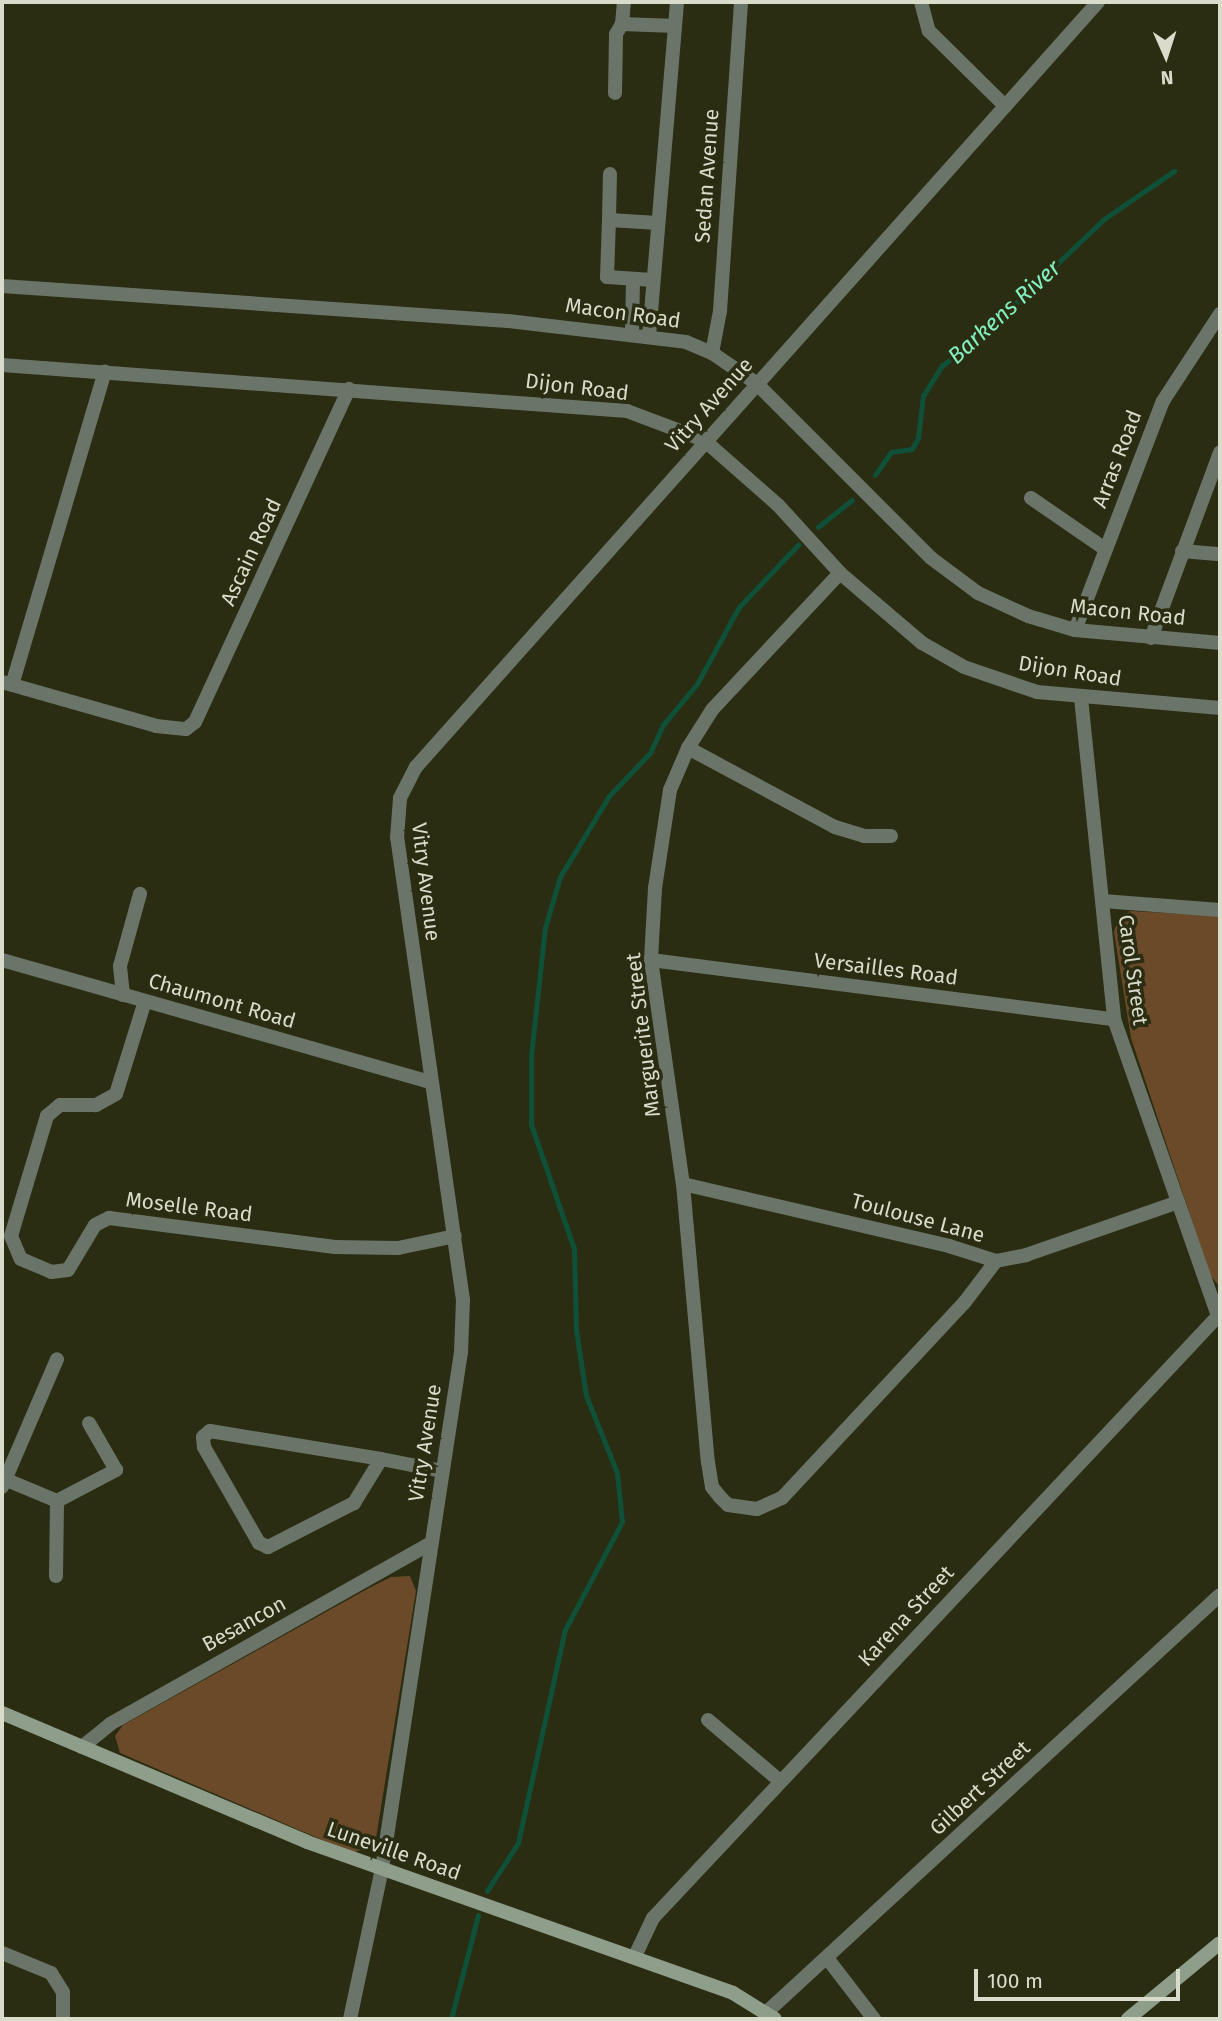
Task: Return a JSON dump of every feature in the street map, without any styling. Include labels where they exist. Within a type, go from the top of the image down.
[{"type":"street","points":[[615,93],[616,34],[622,24],[624,2]]},
{"type":"street","points":[[649,336],[677,2]]},
{"type":"street","name":"Sedan Avenue","points":[[712,353],[720,311],[741,2]]},
{"type":"street","points":[[921,2],[929,31],[1005,106]]},
{"type":"street","name":"Vitry Avenue","points":[[350,2019],[382,1869],[461,1352],[463,1300],[397,838],[397,815],[405,785],[416,767],[704,440],[1098,2]]},
{"type":"street","points":[[622,24],[675,26]]},
{"type":"street","points":[[610,174],[607,277],[653,281]]},
{"type":"street","points":[[610,220],[658,223]]},
{"type":"street","points":[[632,333],[633,279]]},
{"type":"street","name":"Macon Road","points":[[2,286],[632,333],[686,342],[712,353],[756,383],[952,576],[1009,608],[1075,630],[1220,643]]},
{"type":"street","name":"Arras Road","points":[[1075,630],[1163,401],[1220,314]]},
{"type":"street","name":"Dijon Road","points":[[2,365],[626,411],[704,440],[778,505],[840,573],[922,643],[964,667],[1037,692],[1081,698],[1220,708]]},
{"type":"street","points":[[7,683],[105,371]]},
{"type":"street","name":"Ascain Road","points":[[7,683],[156,726],[186,729],[194,722],[349,389]]},
{"type":"street","points":[[1151,638],[1220,453]]},
{"type":"street","points":[[1031,498],[1105,548]]},
{"type":"street","points":[[1182,551],[1220,554]]},
{"type":"street","name":"Marguerite Street","points":[[840,573],[712,710],[688,748],[665,818],[652,960],[683,1184],[709,1477],[728,1505],[767,1507],[782,1498],[955,1313],[996,1261]]},
{"type":"street","name":"Carol Street","points":[[1081,698],[1114,1019],[1219,1315]]},
{"type":"street","points":[[688,748],[835,827],[856,835],[891,836]]},
{"type":"street","points":[[123,995],[120,966],[140,894]]},
{"type":"street","points":[[1103,901],[1220,910]]},
{"type":"street","name":"Chaumont Road","points":[[2,960],[432,1082]]},
{"type":"street","name":"Versailles Road","points":[[652,960],[1114,1019]]},
{"type":"street","name":"Moselle Road","points":[[145,1001],[116,1094],[96,1105],[61,1105],[47,1116],[11,1236],[21,1259],[51,1272],[68,1270],[78,1260],[95,1225],[109,1218],[335,1247],[398,1248],[455,1236]]},
{"type":"street","name":"Toulouse Lane","points":[[683,1184],[935,1242],[996,1261],[1026,1255],[1178,1202]]},
{"type":"street","name":"Karena Street","points":[[635,1956],[653,1918],[1219,1315]]},
{"type":"street","points":[[57,1359],[3,1482],[57,1501],[116,1470],[89,1423]]},
{"type":"street","points":[[381,1459],[354,1503],[268,1546],[259,1543],[204,1447],[203,1437],[209,1431],[381,1459],[442,1471]]},
{"type":"street","points":[[56,1576],[57,1501]]},
{"type":"street","name":"Besancon","points":[[82,1747],[110,1724],[430,1543]]},
{"type":"street","name":"Gilbert Street","points":[[771,2015],[827,1958],[1220,1595]]},
{"type":"street","name":"Luneville Road","points":[[2,1713],[382,1869],[635,1956],[733,1993],[771,2015]]},
{"type":"street","points":[[708,1720],[780,1781]]},
{"type":"street","points":[[1128,2019],[1220,1943]]},
{"type":"street","points":[[2,1953],[51,1973],[64,1992],[63,2019]]},
{"type":"street","points":[[827,1958],[874,2019]]},
{"type":"shaded area","points":[[1130,911],[1220,916],[1220,1287],[1210,1275],[1131,1038],[1114,932],[1118,919]]},
{"type":"shaded area","points":[[410,1576],[416,1591],[376,1838],[371,1847],[355,1852],[320,1839],[120,1753],[115,1736],[123,1725],[369,1588],[391,1577]]},
{"type":"waterway","name":"Barkens River","points":[[875,475],[891,452],[912,449],[918,438],[923,396],[942,366],[989,329],[1104,219],[1174,171]]},
{"type":"waterway","name":"Barkens River","points":[[818,527],[852,500]]},
{"type":"waterway","points":[[487,1891],[518,1843],[565,1630],[622,1522],[617,1473],[586,1396],[576,1331],[574,1249],[531,1125],[531,1056],[545,928],[560,877],[609,796],[650,753],[663,725],[697,684],[739,607],[798,545]]},
{"type":"waterway","points":[[451,2019],[478,1915]]}]
